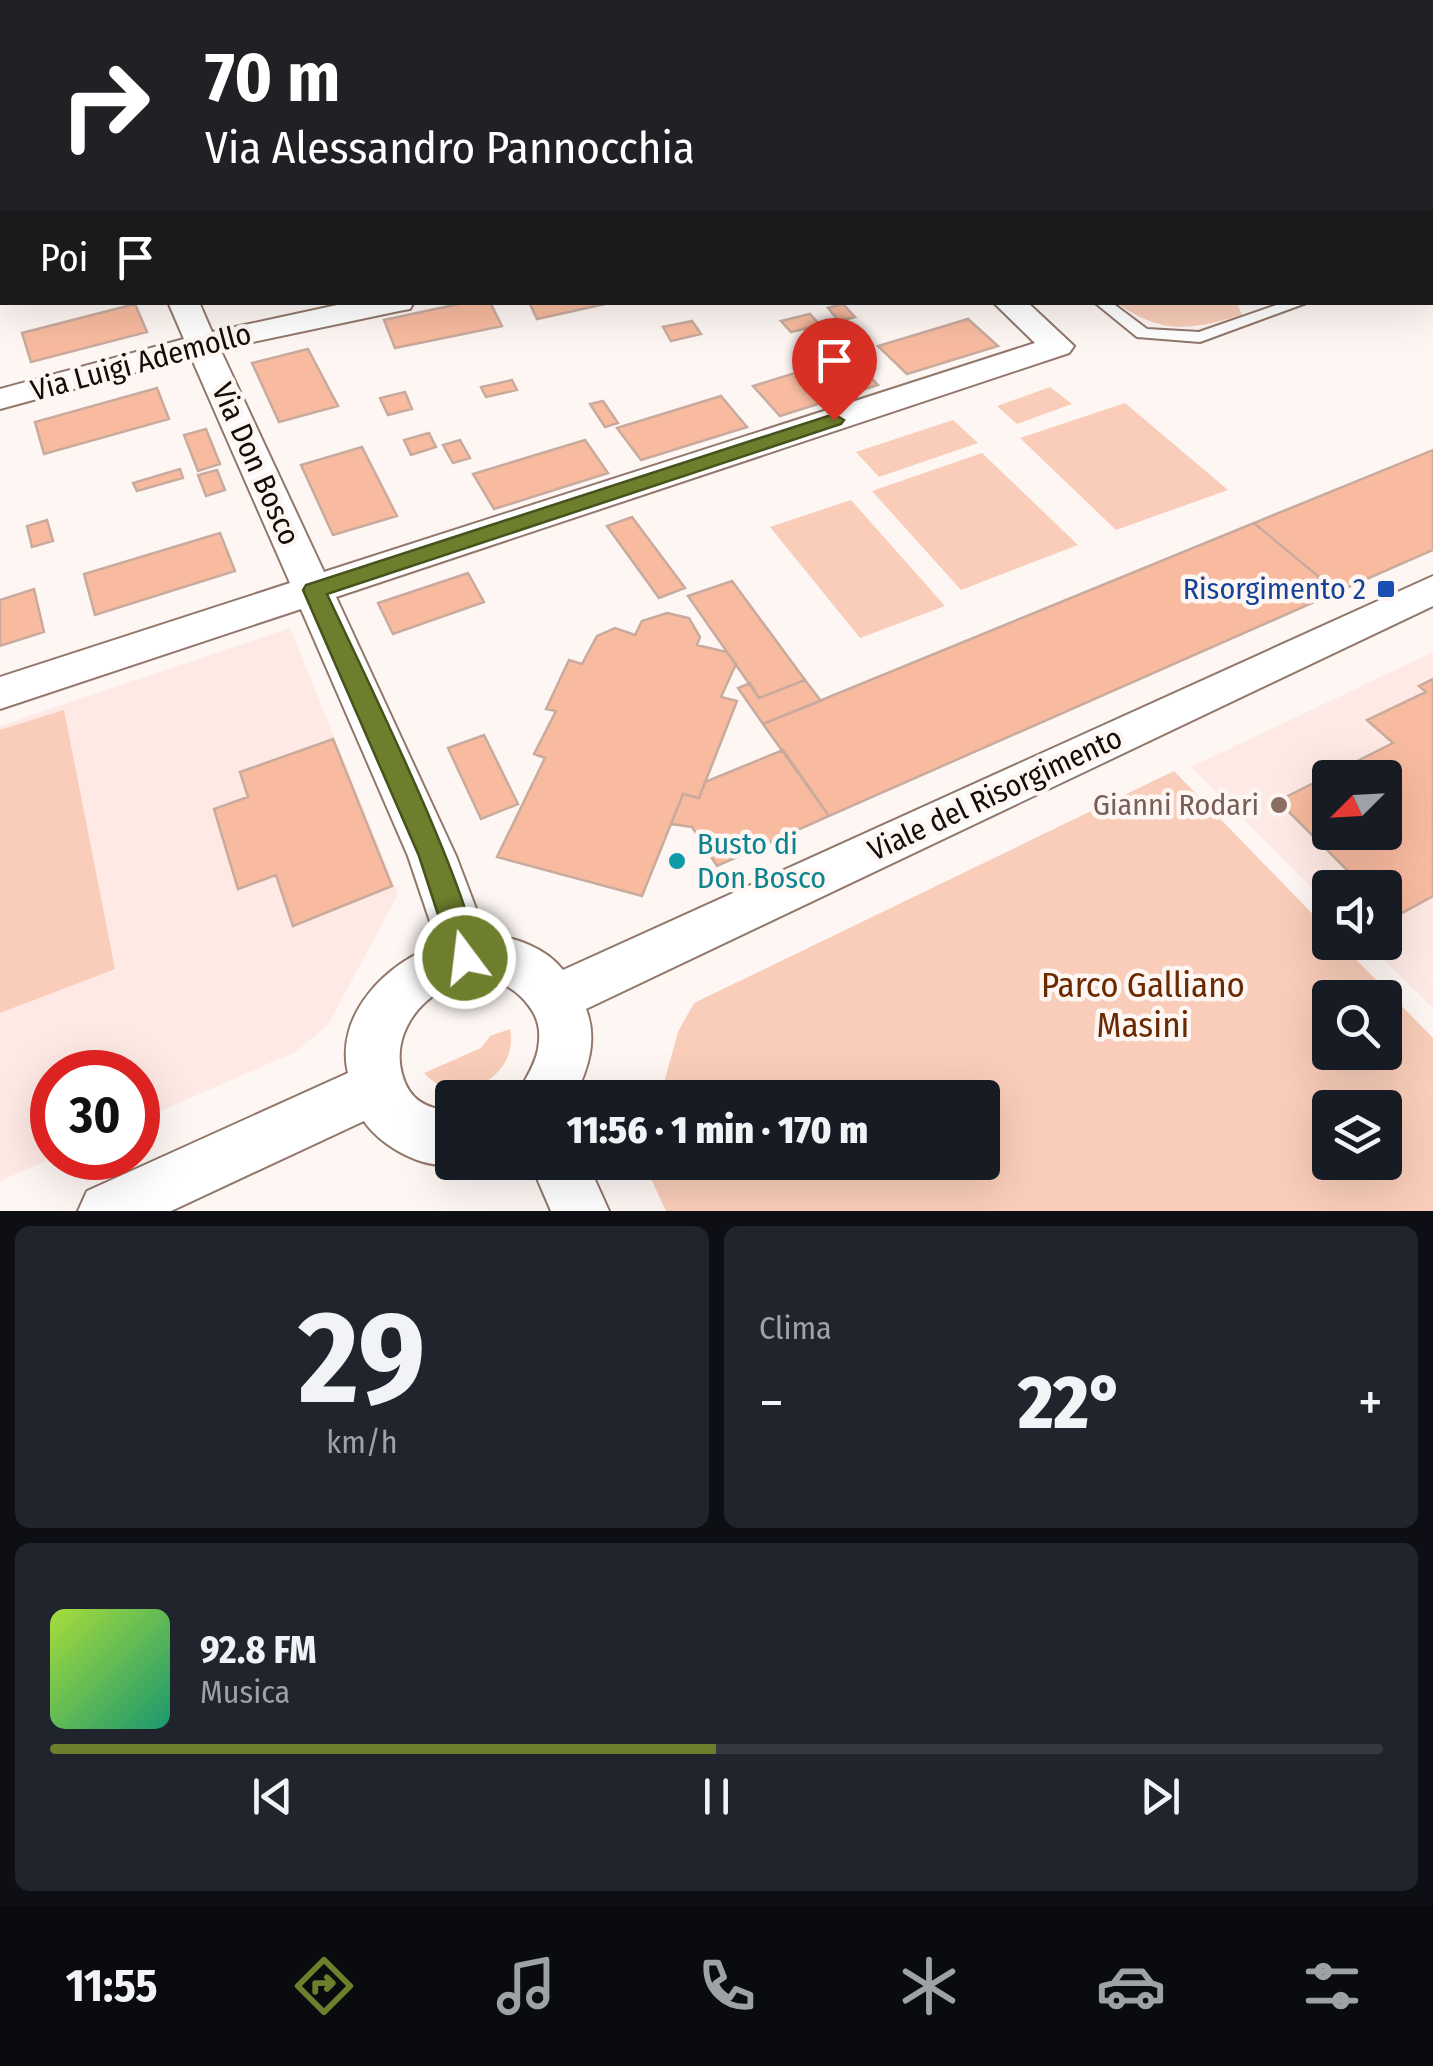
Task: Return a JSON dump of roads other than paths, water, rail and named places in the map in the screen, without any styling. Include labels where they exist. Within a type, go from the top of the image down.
[{"type":"street","name":"Via Don Bosco","points":[[185,305],[432,856],[462,936],[465,958]]},
{"type":"street","name":"Via Luigi Ademollo","points":[[0,399],[202,344],[385,305]]},
{"type":"street","points":[[0,694],[1058,346],[1011,305]]},
{"type":"street","name":"Viale del Risorgimento","points":[[556,998],[1433,590]]},
{"type":"street","points":[[435,1135],[420,1133],[386,1107],[370,1068],[372,1046],[388,1005],[422,974],[465,958],[496,957],[525,967],[548,985],[564,1015],[564,1054],[554,1080]]},
{"type":"street","points":[[106,1211],[376,1088]]},
{"type":"street","points":[[566,1180],[580,1211]]},
{"type":"lane","points":[[1105,305],[1143,334],[1200,337],[1293,305]]},
{"type":"lane","points":[[1250,320],[1256,305]]},
{"type":"place","name":"Risorgimento 2","points":[[1386,589]]},
{"type":"place","name":"Gianni Rodari","points":[[1279,805]]},
{"type":"place","name":"Busto di Don Bosco","points":[[677,861]]},
{"type":"park label","name":"Parco Galliano Masini","points":[[1143,1005]]}]
